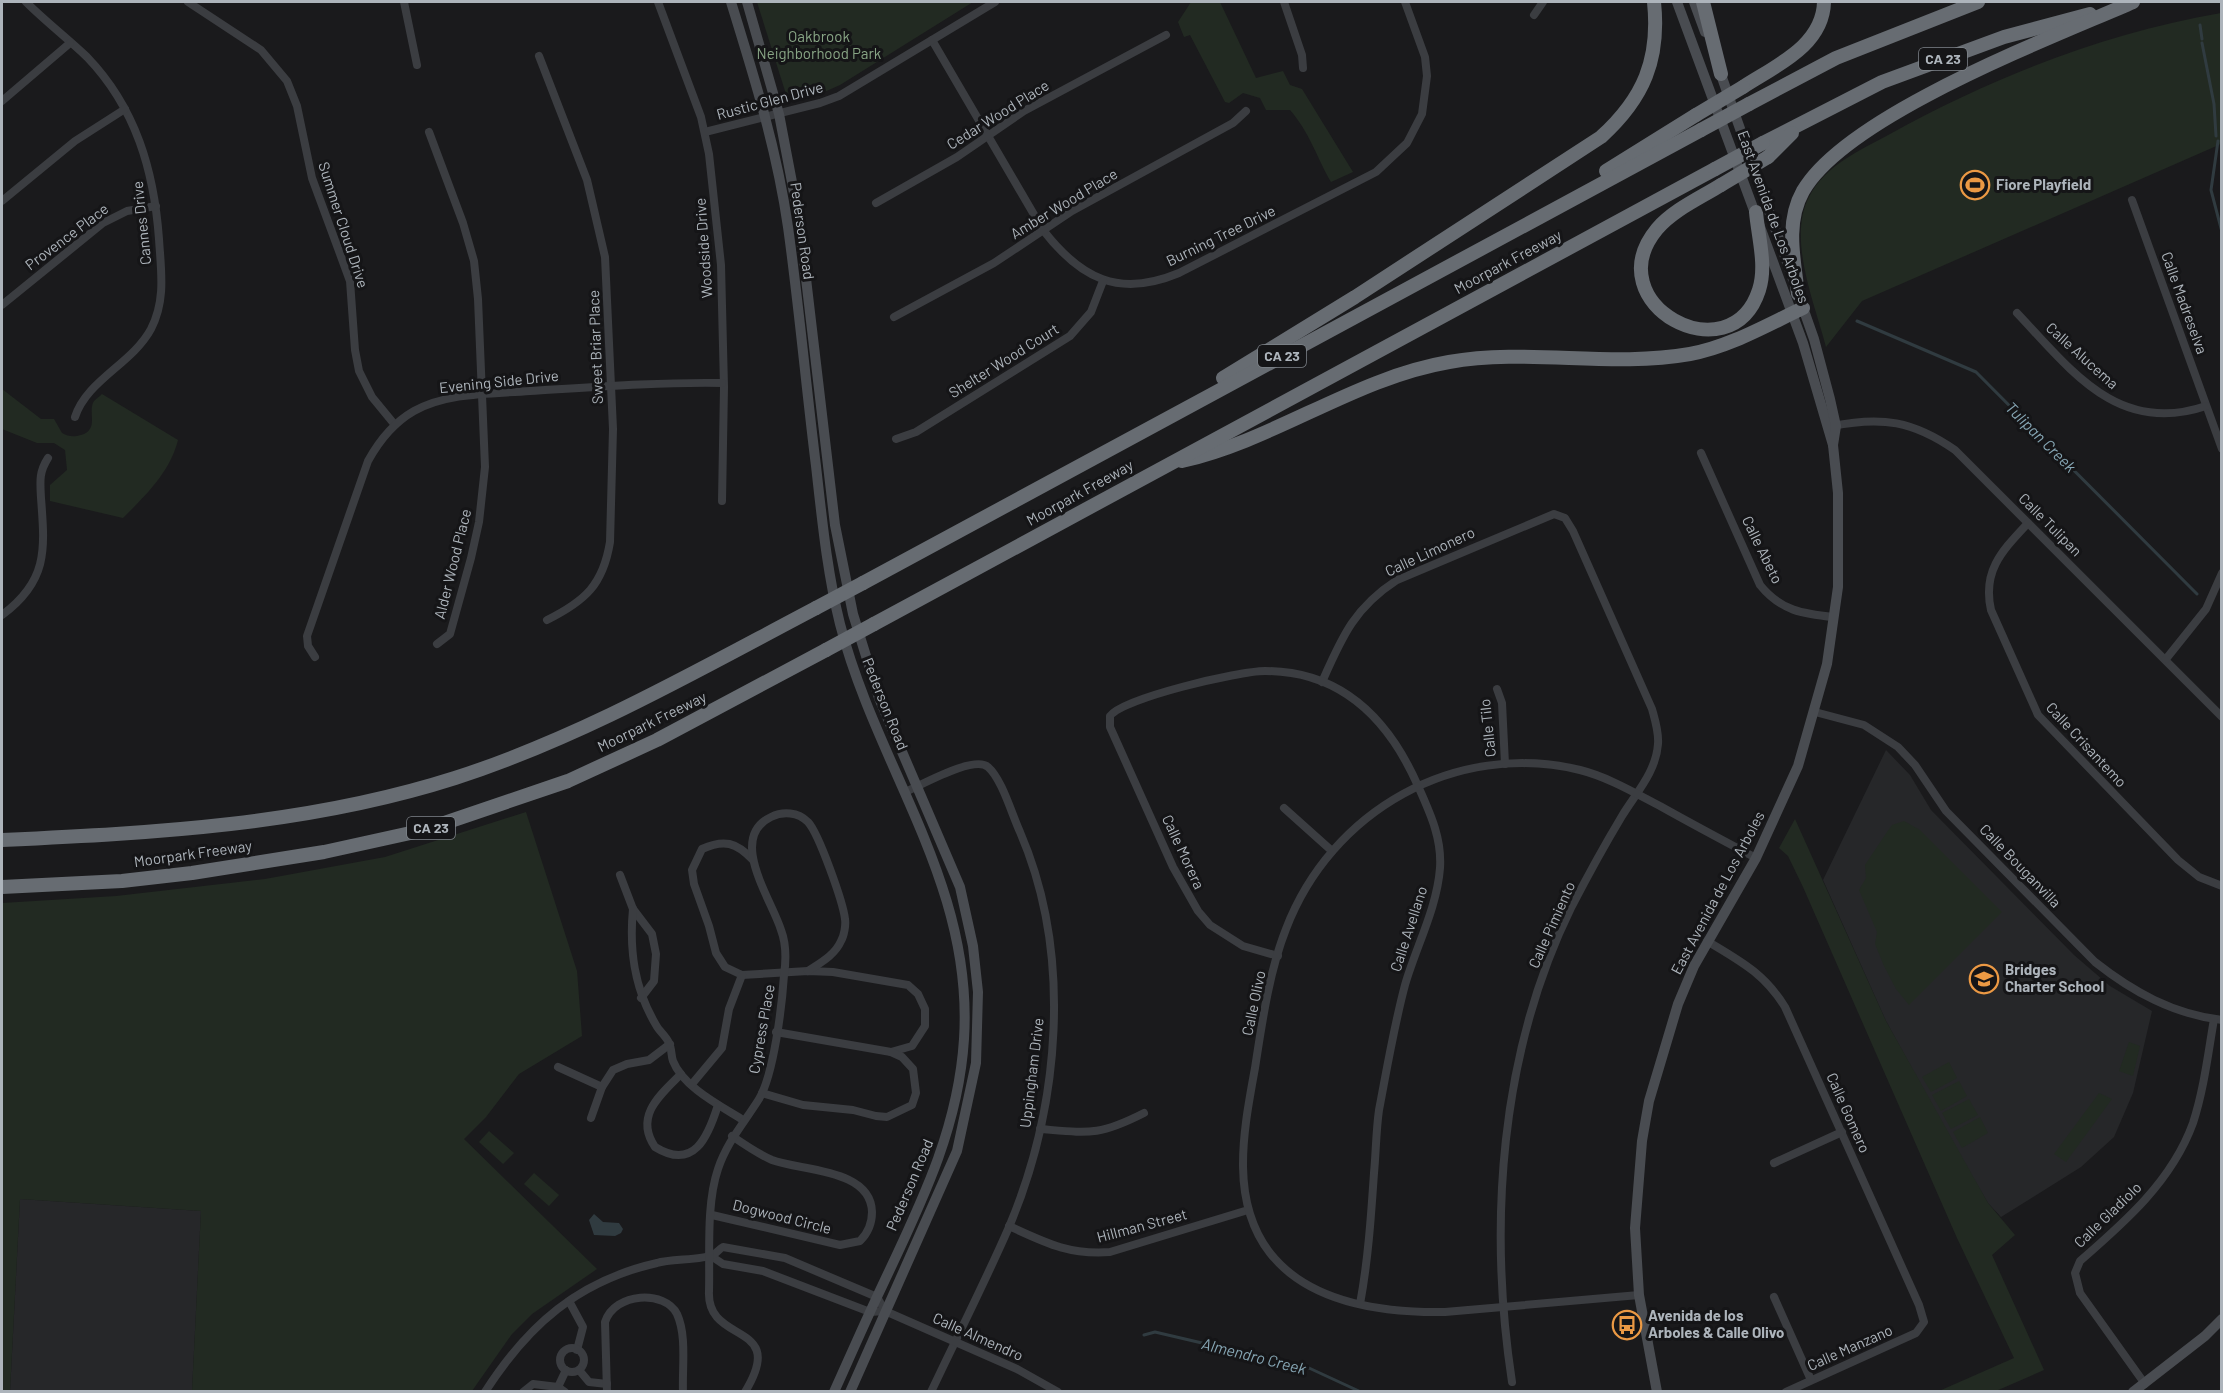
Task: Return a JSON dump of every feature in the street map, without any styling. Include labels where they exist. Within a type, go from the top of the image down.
[{"type":"highway","points":[[1094,458],[1355,297],[1601,137],[1626,111],[1647,74],[1655,48],[1654,2]]},
{"type":"highway","points":[[1703,2],[1721,74]]},
{"type":"highway","points":[[1508,233],[1743,87],[1809,41],[1821,18],[1824,2]]},
{"type":"highway","name":"Moorpark Freeway","points":[[2,838],[239,825],[390,797],[454,779],[520,756],[601,720],[816,608],[1836,58],[1978,2]]},
{"type":"highway","points":[[1798,294],[1791,237],[1795,214],[1808,184],[1837,152],[1912,104],[1992,64],[2134,2]]},
{"type":"highway","name":"Moorpark Freeway","points":[[2,887],[122,881],[192,873],[324,852],[424,830],[568,781],[657,740],[1763,143],[1882,82],[1967,49],[2134,2]]},
{"type":"highway","points":[[1756,212],[1761,281],[1758,294],[1747,310],[1724,326],[1710,329],[1680,326],[1666,318],[1654,304],[1644,283],[1642,269],[1646,247],[1663,223],[1768,157],[1798,127]]},
{"type":"highway","points":[[1165,465],[1218,453],[1413,370],[1449,362],[1490,357],[1662,358],[1690,354],[1725,344],[1798,310]]},
{"type":"street","name":"Cannes Drive","points":[[26,2],[100,72],[125,109],[146,157],[156,206],[162,285],[156,318],[134,352],[80,401],[75,417]]},
{"type":"street","name":"Summer Cloud Drive","points":[[188,2],[261,50],[275,64],[290,87],[297,106],[312,178],[350,281],[355,350],[359,371],[372,397],[394,425]]},
{"type":"street","points":[[404,2],[417,65]]},
{"type":"street","name":"Woodside Drive","points":[[658,2],[705,132],[721,265],[722,501]]},
{"type":"street","name":"Pederson Road","points":[[731,2],[766,117],[788,226],[824,536],[840,623],[858,680],[940,874],[951,910],[962,974],[964,1038],[957,1094],[943,1151],[834,1392]]},
{"type":"street","name":"Pederson Road","points":[[747,2],[778,114],[799,219],[840,554],[870,676],[950,860],[967,915],[978,992],[979,1032],[971,1097],[957,1151],[850,1392]]},
{"type":"street","name":"Rustic Glen Drive","points":[[705,132],[839,96],[995,2]]},
{"type":"street","points":[[1284,2],[1302,55],[1303,68]]},
{"type":"street","name":"Burning Tree Drive","points":[[932,39],[1043,230],[1069,259],[1103,281],[1140,284],[1161,280],[1179,273],[1338,193],[1376,172],[1397,155],[1414,132],[1426,96],[1425,57],[1404,2]]},
{"type":"street","points":[[1534,15],[1543,2]]},
{"type":"street","name":"East Avenida de Los Arboles","points":[[1677,2],[1756,212],[1798,310]]},
{"type":"street","name":"East Avenida de Los Arboles","points":[[1657,1392],[1640,1295],[1636,1196],[1649,1101],[1678,1004],[1707,941],[1756,858],[1790,787],[1815,712],[1827,664],[1834,617],[1838,524],[1831,427],[1803,343],[1798,294],[1694,2]]},
{"type":"street","name":"Cedar Wood Place","points":[[876,202],[957,157],[1024,111],[1166,34]]},
{"type":"street","points":[[2,101],[70,43]]},
{"type":"street","name":"Sweet Briar Place","points":[[539,56],[586,180],[600,228],[608,289],[609,385],[613,429],[608,560],[598,582],[584,598],[547,621]]},
{"type":"street","points":[[2,201],[75,141],[125,109]]},
{"type":"street","name":"Amber Wood Place","points":[[894,318],[994,263],[1072,211],[1233,123],[1246,111]]},
{"type":"street","name":"Alder Wood Place","points":[[429,132],[463,223],[474,261],[478,299],[484,467],[479,522],[450,634],[437,644]]},
{"type":"street","name":"Calle Madreselva","points":[[2132,200],[2222,449]]},
{"type":"street","name":"Provence Place","points":[[2,305],[104,223],[127,211],[156,206]]},
{"type":"street","name":"Shelter Wood Court","points":[[896,439],[916,432],[1070,336],[1091,312],[1103,281]]},
{"type":"street","name":"Calle Alucema","points":[[2017,313],[2073,370],[2098,392],[2123,408],[2145,413],[2191,411],[2206,406]]},
{"type":"street","name":"Evening Side Drive","points":[[315,657],[308,646],[307,636],[311,621],[368,461],[379,442],[394,425],[414,411],[433,403],[480,395],[609,385],[722,382]]},
{"type":"street","name":"Calle Tulipan","points":[[1831,427],[1881,420],[1914,427],[1933,435],[1955,450],[2222,717]]},
{"type":"street","name":"Calle Abeto","points":[[1701,453],[1760,585],[1770,597],[1787,609],[1804,614],[1834,617]]},
{"type":"street","points":[[2,615],[18,603],[33,584],[41,566],[44,546],[39,472],[48,458]]},
{"type":"street","name":"Calle Limonero","points":[[1322,682],[1343,634],[1360,609],[1377,593],[1397,580],[1538,519],[1554,513],[1560,515]]},
{"type":"street","name":"Calle Pimiento","points":[[1512,1382],[1503,1307],[1503,1173],[1508,1116],[1518,1065],[1538,990],[1565,920],[1655,761],[1659,743],[1658,728],[1652,709],[1573,531],[1560,515]]},
{"type":"street","name":"Calle Crisantemo","points":[[2028,523],[1997,556],[1991,571],[1988,598],[1991,610],[2037,715],[2178,860],[2199,877],[2222,886]]},
{"type":"street","points":[[2166,660],[2206,609],[2222,573]]},
{"type":"street","name":"Calle Avellano","points":[[1110,716],[1121,707],[1136,701],[1234,674],[1283,672],[1322,682],[1357,701],[1374,715],[1391,735],[1418,785],[1437,832],[1440,850],[1438,885],[1405,984],[1379,1113],[1368,1254],[1360,1304]]},
{"type":"street","name":"Calle Tilo","points":[[1497,688],[1502,703],[1505,764]]},
{"type":"street","name":"Calle Bouganvilla","points":[[1815,712],[1864,725],[1898,747],[1915,765],[1946,811],[2095,962],[2118,980],[2176,1010],[2218,1019]]},
{"type":"street","name":"Calle Morera","points":[[1110,716],[1110,727],[1173,867],[1198,911],[1210,925],[1243,946],[1278,956]]},
{"type":"street","name":"Uppingham Drive","points":[[905,792],[965,765],[977,762],[987,766],[995,776],[1031,861],[1047,926],[1054,1009],[1049,1073],[1040,1129],[1009,1226],[931,1392]]},
{"type":"street","name":"Calle Olivo","points":[[1640,1295],[1431,1312],[1360,1304],[1326,1295],[1284,1268],[1265,1245],[1248,1210],[1243,1166],[1258,1049],[1278,956],[1286,929],[1298,904],[1332,851],[1372,812],[1418,785],[1461,770],[1505,764],[1548,765],[1579,770],[1637,794],[1756,858]]},
{"type":"street","points":[[1284,808],[1332,851]]},
{"type":"street","points":[[753,860],[754,832],[759,824],[781,812],[807,820],[818,838],[846,920],[842,941],[830,956],[808,971]]},
{"type":"street","points":[[753,860],[741,848],[722,842],[702,849],[692,870],[693,884],[720,961],[732,971],[742,975],[808,971],[833,972],[909,985],[918,994],[925,1010],[925,1026],[919,1039],[912,1046],[891,1052]]},
{"type":"street","name":"Cypress Place","points":[[745,1392],[756,1370],[758,1355],[747,1337],[720,1323],[713,1316],[708,1294],[712,1192],[717,1171],[732,1136],[762,1093],[770,1069],[785,973],[782,931],[763,892],[753,860]]},
{"type":"street","points":[[620,875],[633,909],[651,934],[656,954],[654,981],[642,998]]},
{"type":"street","points":[[633,909],[632,956],[642,998],[656,1026],[670,1044],[674,1062],[681,1074],[692,1084],[718,1105],[743,1120]]},
{"type":"street","name":"Calle Gomero","points":[[1707,941],[1751,967],[1772,986],[1785,1007],[1919,1305],[1924,1326]]},
{"type":"street","points":[[692,1084],[722,1047],[729,1009],[742,975]]},
{"type":"street","name":"Calle Gladiolo","points":[[2145,1384],[2080,1293],[2075,1273],[2080,1261],[2143,1203],[2181,1149],[2195,1116],[2218,1019]]},
{"type":"street","points":[[762,1093],[803,1105],[853,1110],[887,1117],[912,1105],[916,1093],[913,1069],[902,1057],[891,1052],[776,1032]]},
{"type":"street","points":[[591,1118],[602,1087],[613,1070],[627,1064],[650,1060],[670,1044]]},
{"type":"street","points":[[558,1067],[602,1087]]},
{"type":"street","points":[[681,1074],[649,1109],[646,1126],[654,1147],[672,1155],[683,1155],[696,1149],[711,1128],[718,1105]]},
{"type":"street","points":[[1040,1129],[1091,1133],[1116,1127],[1144,1113]]},
{"type":"street","points":[[1774,1163],[1842,1132]]},
{"type":"street","name":"Dogwood Circle","points":[[712,1215],[840,1245],[860,1241],[871,1224],[872,1208],[865,1193],[858,1187],[826,1171],[773,1160],[732,1136]]},
{"type":"street","name":"Hillman Street","points":[[1009,1226],[1064,1250],[1099,1253],[1110,1252],[1248,1210]]},
{"type":"street","points":[[485,1392],[509,1355],[527,1335],[569,1300],[619,1274],[659,1262],[711,1256],[723,1246],[785,1258],[877,1297],[885,1311],[870,1312],[763,1271],[723,1264],[711,1256]]},
{"type":"street","points":[[579,1370],[589,1382],[607,1388],[605,1322],[608,1313],[626,1299],[643,1297],[659,1301],[675,1310],[682,1343],[682,1392]]},
{"type":"street","points":[[1774,1297],[1811,1380]]},
{"type":"street","points":[[569,1300],[583,1327],[577,1350]]},
{"type":"street","name":"Calle Almendro","points":[[885,1311],[955,1341],[1058,1392]]},
{"type":"street","points":[[2133,1392],[2222,1319]]},
{"type":"street","name":"Calle Manzano","points":[[1786,1392],[1916,1333],[1924,1326]]},
{"type":"street","points":[[523,1392],[533,1383],[561,1389],[566,1370],[560,1361],[562,1354],[568,1349],[577,1350],[584,1358],[583,1366],[579,1370],[566,1370]]},
{"type":"shaded area","name":"Bridges Charter School","points":[[1886,750],[1910,775],[1931,810],[2074,955],[2110,986],[2152,1011],[2133,1093],[2114,1137],[2081,1167],[2001,1217],[1988,1203],[1955,1147],[1886,1021],[1823,880]]},
{"type":"shaded area","points":[[20,1199],[201,1211],[192,1391],[10,1392]]},
{"type":"shaded area","points":[[594,1214],[603,1222],[619,1223],[623,1229],[621,1233],[615,1236],[594,1235],[589,1220]]},
{"type":"green space","name":"Oakbrook Neighborhood Park","points":[[757,2],[973,2],[840,85],[822,93],[793,100],[787,96],[785,91]]},
{"type":"green space","points":[[1191,2],[1220,2],[1256,78],[1283,71],[1290,85],[1302,89],[1353,172],[1331,182],[1308,136],[1290,110],[1266,110],[1260,98],[1243,93],[1229,103],[1225,102],[1190,35],[1184,37],[1178,22]]},
{"type":"green space","name":"Fiore Playfield","points":[[2221,13],[2221,144],[1862,301],[1826,347],[1805,272],[1801,232],[1803,214],[1809,197],[1824,176],[1834,167],[1929,113],[2009,76],[2092,45],[2135,32]]},
{"type":"green space","points":[[2,389],[41,419],[54,419],[62,433],[67,435],[81,435],[90,429],[92,405],[102,394],[178,440],[163,473],[123,518],[50,501],[50,485],[67,470],[65,450],[54,443],[37,443],[2,429]]},
{"type":"green space","points":[[526,812],[577,971],[582,1036],[519,1074],[486,1117],[464,1139],[597,1269],[532,1314],[512,1334],[472,1391],[192,1391],[201,1211],[20,1199],[10,1391],[2,1391],[2,903],[116,896],[265,879],[385,857]]},
{"type":"green space","points":[[1795,819],[1886,1021],[1988,1203],[2015,1235],[1992,1255],[2044,1370],[1996,1391],[1939,1391],[2014,1358],[1957,1238],[1803,887],[1788,856],[1779,848]]},
{"type":"green space","points":[[1904,821],[1920,830],[2002,912],[1909,1005],[1896,989],[1884,966],[1875,944],[1877,932],[1859,890],[1866,878],[1865,865],[1892,825]]},
{"type":"green space","points":[[2129,1042],[2140,1046],[2133,1076],[2119,1071]]},
{"type":"green space","points":[[1949,1062],[1957,1078],[1931,1092],[1922,1077]]},
{"type":"green space","points":[[1959,1081],[1967,1096],[1941,1111],[1932,1095]]},
{"type":"green space","points":[[2099,1093],[2112,1099],[2066,1162],[2054,1154]]},
{"type":"green space","points":[[1969,1099],[1978,1115],[1951,1129],[1942,1113]]},
{"type":"green space","points":[[1980,1117],[1988,1133],[1962,1148],[1953,1132]]},
{"type":"green space","points":[[489,1131],[514,1153],[503,1164],[479,1142]]},
{"type":"green space","points":[[534,1173],[559,1195],[549,1206],[524,1184]]},
{"type":"waterway","points":[[2200,25],[2202,39]]},
{"type":"waterway","points":[[2202,43],[2214,104],[2216,136]]},
{"type":"waterway","points":[[2218,141],[2211,190],[2222,232]]},
{"type":"waterway","name":"Tulipan Creek","points":[[1857,321],[1976,372],[2197,594]]},
{"type":"waterway","name":"Almendro Creek","points":[[1144,1335],[1155,1332],[1309,1368],[1361,1392]]},
{"type":"place","name":"Fiore Playfield","points":[[1975,185]]},
{"type":"place","name":"Bridges Charter School","points":[[1984,979]]},
{"type":"place","name":"Avenida de los Arboles & Calle Olivo","points":[[1627,1325]]}]
